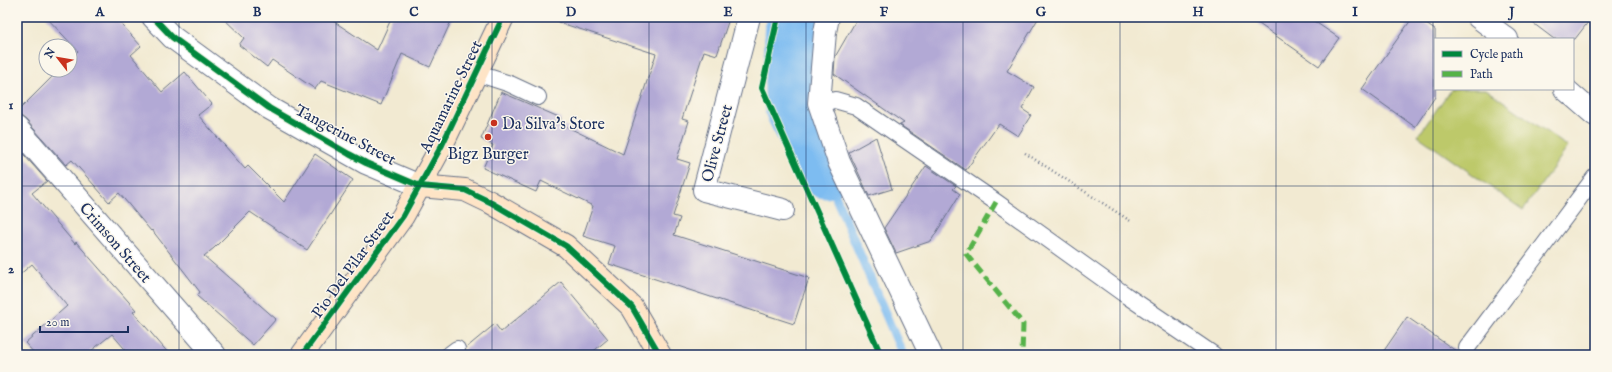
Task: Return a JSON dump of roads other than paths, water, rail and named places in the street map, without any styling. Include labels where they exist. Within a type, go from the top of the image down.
[{"type":"street","name":"Tangerine Street","points":[[153,17],[172,37],[269,108],[366,164],[420,186],[465,190],[490,202],[566,246],[632,307],[660,355]]},
{"type":"street","name":"Aquamarine Street","points":[[420,186],[442,145],[503,17]]},
{"type":"street","name":"Olive Street","points":[[749,17],[704,190],[783,210]]},
{"type":"street","points":[[828,17],[825,32],[819,103],[839,162],[931,355]]},
{"type":"street","points":[[1478,17],[1506,38]]},
{"type":"street","points":[[1566,90],[1595,115]]},
{"type":"street","name":"Crimson Street","points":[[17,128],[215,355]]},
{"type":"street","name":"Pio Del Pilar Street","points":[[302,355],[403,216],[420,186]]},
{"type":"lane","points":[[476,73],[510,84],[538,97]]},
{"type":"lane","points":[[819,103],[835,100],[856,106],[996,202],[1127,296],[1214,355]]},
{"type":"lane","points":[[1467,348],[1595,177]]},
{"type":"waterway","points":[[797,17],[791,31],[791,108],[825,172]]},
{"type":"waterway","points":[[825,172],[903,355]]},
{"type":"place","name":"Da Silva's Store","points":[[494,123]]},
{"type":"place","name":"Bigz Burger","points":[[488,137]]}]
